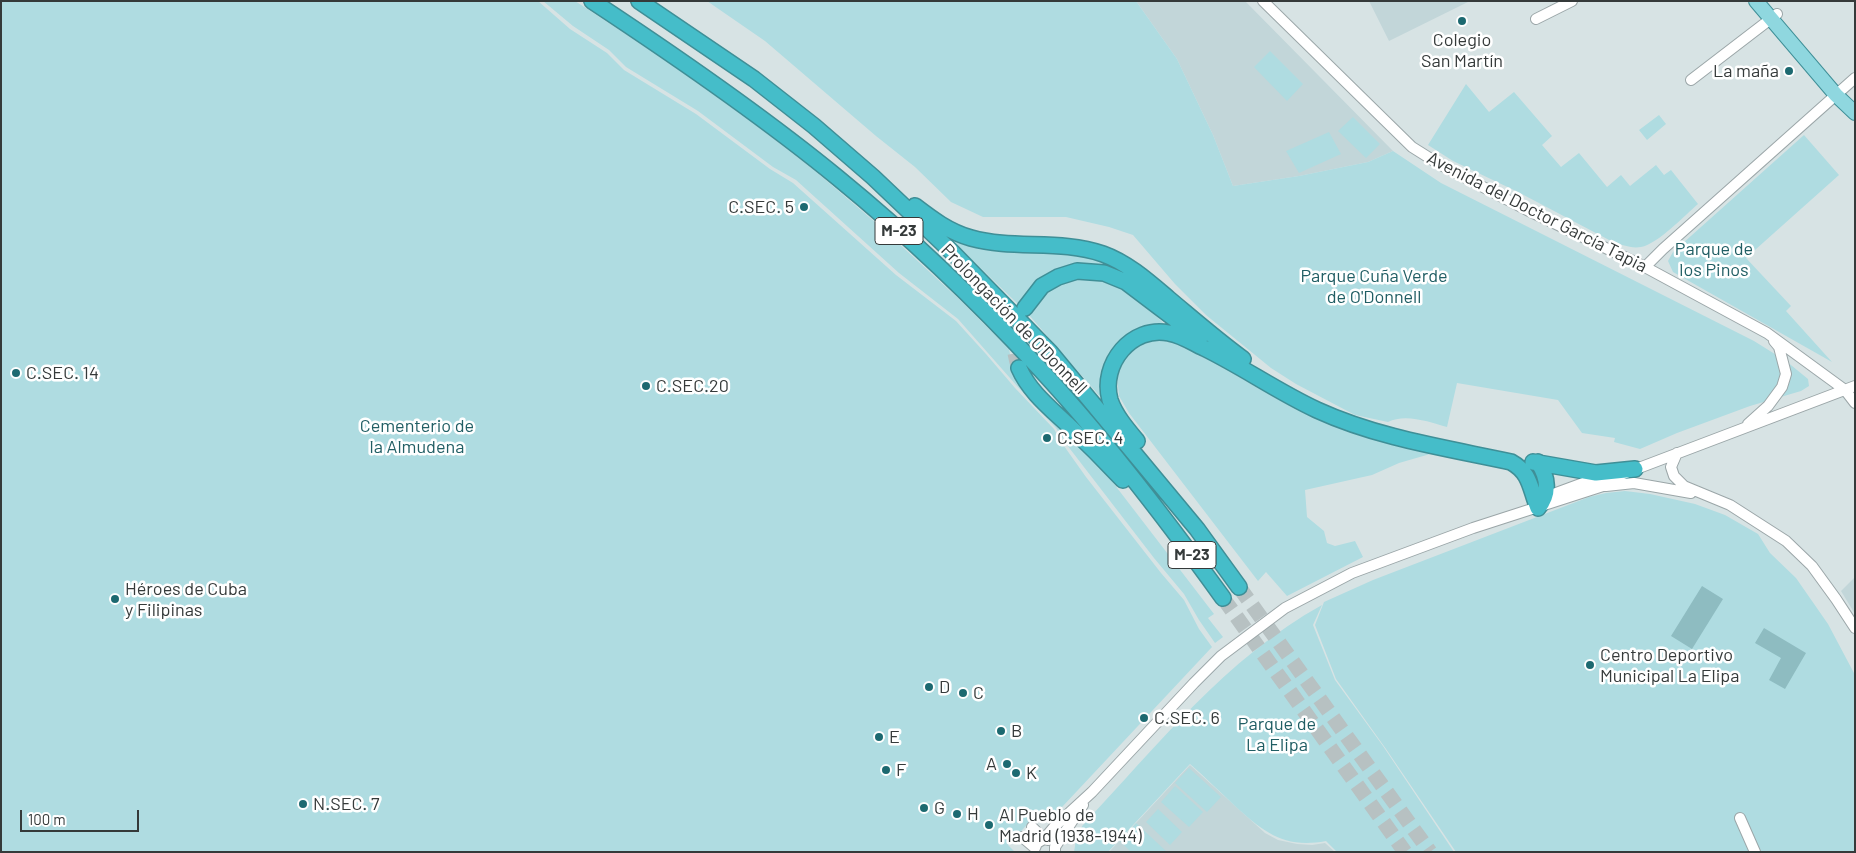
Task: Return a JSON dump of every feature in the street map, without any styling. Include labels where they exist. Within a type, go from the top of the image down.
[{"type":"highway","name":"Prolongación de O'Donnell","points":[[592,1],[650,39],[764,120],[840,179],[944,272],[1040,368],[1109,448],[1223,598]]},
{"type":"highway","name":"Prolongación de O'Donnell","points":[[639,1],[754,79],[814,126],[873,177],[953,253],[1050,352],[1197,529],[1239,587]]},
{"type":"highway","points":[[873,177],[938,223],[970,238],[998,243],[1075,247],[1117,260],[1150,283],[1229,349],[1287,394]]},
{"type":"highway","points":[[1025,308],[1042,286],[1058,277],[1077,271],[1104,273],[1126,282],[1229,360]]},
{"type":"highway","points":[[1197,529],[1181,498],[1120,419],[1110,400],[1108,389],[1110,372],[1117,356],[1127,345],[1140,336],[1155,332],[1177,335],[1229,360],[1317,410],[1358,426],[1390,436],[1511,462],[1521,468],[1540,502]]},
{"type":"highway","points":[[1019,368],[1035,392],[1101,456],[1140,499],[1160,513]]},
{"type":"highway","points":[[1430,445],[1596,473],[1629,472]]},
{"type":"highway","points":[[1538,462],[1546,475],[1540,502]]},
{"type":"main road","points":[[1756,1],[1774,16],[1839,91],[1855,113]]},
{"type":"main road","points":[[1767,1],[1774,16]]},
{"type":"main road","points":[[1839,91],[1855,101]]},
{"type":"street","name":"Avenida del Doctor García Tapia","points":[[1263,1],[1412,147],[1438,164],[1645,267],[1767,332],[1850,388],[1855,402]]},
{"type":"street","points":[[1536,19],[1572,1]]},
{"type":"street","points":[[1691,80],[1774,16]]},
{"type":"street","points":[[1645,267],[1676,237],[1855,78]]},
{"type":"street","name":"Avenida del Doctor García Tapia","points":[[1741,430],[1768,406],[1782,386],[1786,374],[1779,347],[1767,332]]},
{"type":"street","points":[[1603,486],[1629,472],[1850,388]]},
{"type":"street","points":[[1677,453],[1671,467],[1674,476],[1684,486],[1730,505],[1786,541],[1812,566],[1855,628]]},
{"type":"street","points":[[1022,837],[1034,850],[1037,843],[1044,839],[1055,826],[1092,792],[1221,656],[1299,600],[1352,573],[1473,528],[1597,478],[1629,472]]},
{"type":"street","points":[[1663,488],[1669,485],[1674,476]]},
{"type":"street","points":[[1540,502],[1603,486],[1634,483],[1705,496]]},
{"type":"street","points":[[1032,827],[1044,839],[1051,841],[1056,850],[1092,792]]},
{"type":"street","points":[[1740,818],[1755,852]]},
{"type":"shaded area","points":[[1136,1],[1245,1],[1393,151],[1368,162],[1299,176],[1233,186],[1213,135],[1177,59]]},
{"type":"shaded area","points":[[1369,1],[1470,1],[1389,41]]},
{"type":"shaded area","points":[[1855,577],[1855,614],[1841,591]]},
{"type":"shaded area","points":[[1702,586],[1723,599],[1692,649],[1671,636]]},
{"type":"shaded area","points":[[1764,628],[1806,653],[1785,689],[1769,680],[1781,658],[1755,643]]},
{"type":"shaded area","points":[[1190,765],[1265,833],[1278,840],[1297,844],[1312,845],[1325,843],[1335,852],[1109,852]]},
{"type":"green space","name":"Cementerio de la Almudena","points":[[1,1],[538,1],[570,29],[607,53],[624,70],[696,114],[770,169],[793,183],[896,275],[956,321],[1054,429],[1086,477],[1184,600],[1199,629],[1212,647],[1048,822],[1038,813],[1008,845],[1015,852],[1,852]]},
{"type":"green space","points":[[543,1],[575,1],[661,57],[756,125],[814,170],[882,228],[960,300],[1009,349],[1013,369],[1111,480],[1214,614],[1208,618],[1223,637],[1215,643],[1184,594],[1154,558],[1056,428],[958,319],[899,273],[796,180],[773,167],[698,111],[626,67],[609,50],[573,26]]},
{"type":"green space","name":"Parque Cuña Verde de O'Donnell","points":[[707,1],[1136,1],[1177,59],[1213,135],[1233,186],[1299,176],[1368,162],[1393,151],[1441,183],[1754,341],[1786,361],[1808,379],[1809,386],[1801,391],[1750,406],[1677,433],[1640,449],[1614,442],[1615,438],[1582,433],[1558,400],[1457,383],[1447,427],[1418,419],[1402,418],[1388,422],[1355,415],[1296,384],[1271,368],[1206,315],[1175,284],[1133,235],[1066,217],[983,217],[951,202],[915,167],[765,41]]},
{"type":"green space","points":[[1270,51],[1303,84],[1287,101],[1254,67]]},
{"type":"green space","points":[[1466,84],[1489,112],[1514,92],[1552,136],[1542,145],[1561,167],[1579,153],[1607,187],[1621,175],[1630,186],[1656,165],[1664,175],[1671,170],[1698,204],[1655,241],[1641,247],[1629,247],[1611,241],[1518,192],[1453,161],[1428,145]]},
{"type":"green space","points":[[1659,115],[1666,124],[1647,140],[1639,130]]},
{"type":"green space","points":[[1353,117],[1380,144],[1366,158],[1338,131]]},
{"type":"green space","points":[[1329,132],[1341,154],[1299,173],[1286,151]]},
{"type":"green space","name":"Parque de los Pinos","points":[[1804,135],[1839,175],[1746,258],[1791,306],[1786,311],[1832,362],[1673,272],[1668,261],[1673,252]]},
{"type":"green space","points":[[946,235],[1088,254],[1116,264],[1147,286],[1088,266],[1020,306]]},
{"type":"green space","points":[[1087,278],[1110,283],[1131,294],[1166,326],[1124,339],[1103,400],[1029,315],[1052,288],[1067,282]]},
{"type":"green space","points":[[1162,338],[1176,340],[1295,408],[1337,427],[1374,438],[1437,452],[1399,463],[1372,475],[1305,490],[1307,517],[1324,531],[1327,543],[1335,546],[1355,541],[1363,557],[1287,596],[1266,572],[1258,581],[1129,413],[1119,396],[1117,377],[1125,358],[1140,345]]},
{"type":"green space","name":"Centro Deportivo Municipal La Elipa","points":[[1625,491],[1650,494],[1695,504],[1725,515],[1758,534],[1770,553],[1796,578],[1828,624],[1855,675],[1855,852],[1456,852],[1336,679],[1315,625],[1324,602],[1373,580],[1589,497]]},
{"type":"green space","name":"Parque de La Elipa","points":[[1322,605],[1313,625],[1335,680],[1383,746],[1454,852],[1337,852],[1326,841],[1298,843],[1286,840],[1265,831],[1256,824],[1190,764],[1108,852],[1074,852],[1077,834],[1083,825],[1194,705],[1224,677],[1287,626]]},
{"type":"green space","points":[[1189,768],[1221,797],[1207,812],[1175,783]]},
{"type":"green space","points":[[1175,786],[1203,812],[1189,827],[1161,802]]},
{"type":"green space","points":[[1158,809],[1182,832],[1170,845],[1146,822]]},
{"type":"green space","points":[[1136,823],[1167,852],[1131,852],[1120,841]]},
{"type":"tunnel","points":[[1019,368],[1016,360],[1014,338],[1017,323],[1024,309]]},
{"type":"tunnel","points":[[1239,587],[1430,852]]},
{"type":"tunnel","points":[[1223,598],[1405,852]]},
{"type":"place","name":"Colegio San Martín","points":[[1462,21]]},
{"type":"place","name":"La maña","points":[[1789,71]]},
{"type":"place","name":"C.SEC. 5","points":[[804,207]]},
{"type":"place","name":"C.SEC. 14","points":[[16,373]]},
{"type":"place","name":"C.SEC.20","points":[[646,386]]},
{"type":"place","name":"C.SEC. 4","points":[[1047,438]]},
{"type":"place","name":"Héroes de Cuba y Filipinas","points":[[115,599]]},
{"type":"place","name":"Centro Deportivo Municipal La Elipa","points":[[1590,665]]},
{"type":"place","name":"D","points":[[929,687]]},
{"type":"place","name":"C","points":[[963,693]]},
{"type":"place","name":"C.SEC. 6","points":[[1144,718]]},
{"type":"place","name":"B","points":[[1001,731]]},
{"type":"place","name":"E","points":[[879,737]]},
{"type":"place","name":"A","points":[[1007,764]]},
{"type":"place","name":"F","points":[[886,770]]},
{"type":"place","name":"K","points":[[1016,773]]},
{"type":"place","name":"N.SEC. 7","points":[[303,804]]},
{"type":"place","name":"G","points":[[924,808]]},
{"type":"place","name":"H","points":[[957,814]]},
{"type":"place","name":"Al Pueblo de Madrid (1938-1944)","points":[[989,825]]}]
